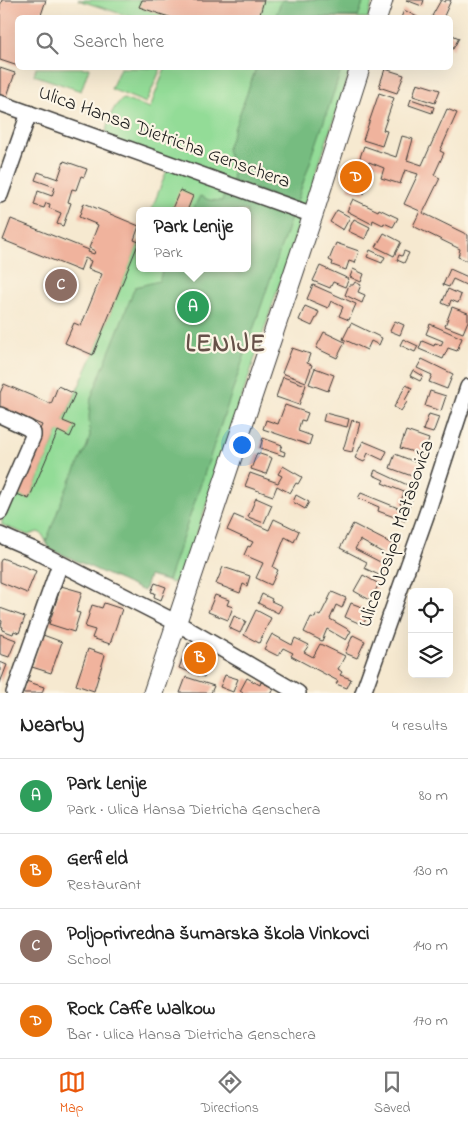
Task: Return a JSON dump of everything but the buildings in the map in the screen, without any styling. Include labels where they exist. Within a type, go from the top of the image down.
[{"type":"main road","points":[[378,15],[383,0]]},
{"type":"main road","points":[[153,693],[313,215],[359,70]]},
{"type":"street","name":"Ulica Hansa Dietricha Genschera","points":[[0,104],[313,215]]},
{"type":"street","points":[[0,195],[29,113]]},
{"type":"street","name":"Ulica Josipa Matasovića","points":[[363,693],[467,394]]},
{"type":"street","points":[[0,415],[28,428],[33,433],[0,512]]},
{"type":"street","points":[[0,535],[32,549],[177,623],[298,693]]},
{"type":"street","points":[[14,693],[60,564]]},
{"type":"green space","points":[[78,0],[373,0],[369,15],[125,15]]},
{"type":"green space","points":[[282,0],[364,0],[359,15],[276,15]]},
{"type":"green space","points":[[35,70],[88,70],[81,91],[34,75]]},
{"type":"green space","points":[[119,70],[160,70],[146,103],[111,89]]},
{"type":"green space","points":[[164,70],[350,70],[181,578],[173,583],[149,576],[144,591],[50,549],[42,534],[38,532],[28,535],[2,525],[2,521],[12,492],[29,499],[58,431],[70,436],[74,426],[63,421],[93,355],[136,248],[136,272],[251,272],[251,207],[153,207],[167,170],[106,137],[110,116],[123,99],[150,108]]},
{"type":"green space","points":[[255,70],[341,70],[296,204],[232,181],[233,170],[227,149]]},
{"type":"green space","points":[[226,190],[292,215],[168,581],[149,576],[144,591],[50,549],[46,542],[64,494],[87,446],[90,436],[89,416],[91,398],[135,287],[159,281],[162,272],[251,272],[251,207],[194,207],[200,196],[209,200],[222,201]]},
{"type":"place","name":"Rock Caffe Walkow","points":[[356,177]]},
{"type":"place","name":"Poljoprivredna šumarska škola Vinkovci","points":[[61,285]]},
{"type":"place","name":"Park Lenije","points":[[193,307]]},
{"type":"place","name":"Gerfield","points":[[200,658]]},
{"type":"district","name":"LENIJE","points":[[226,345]]}]
